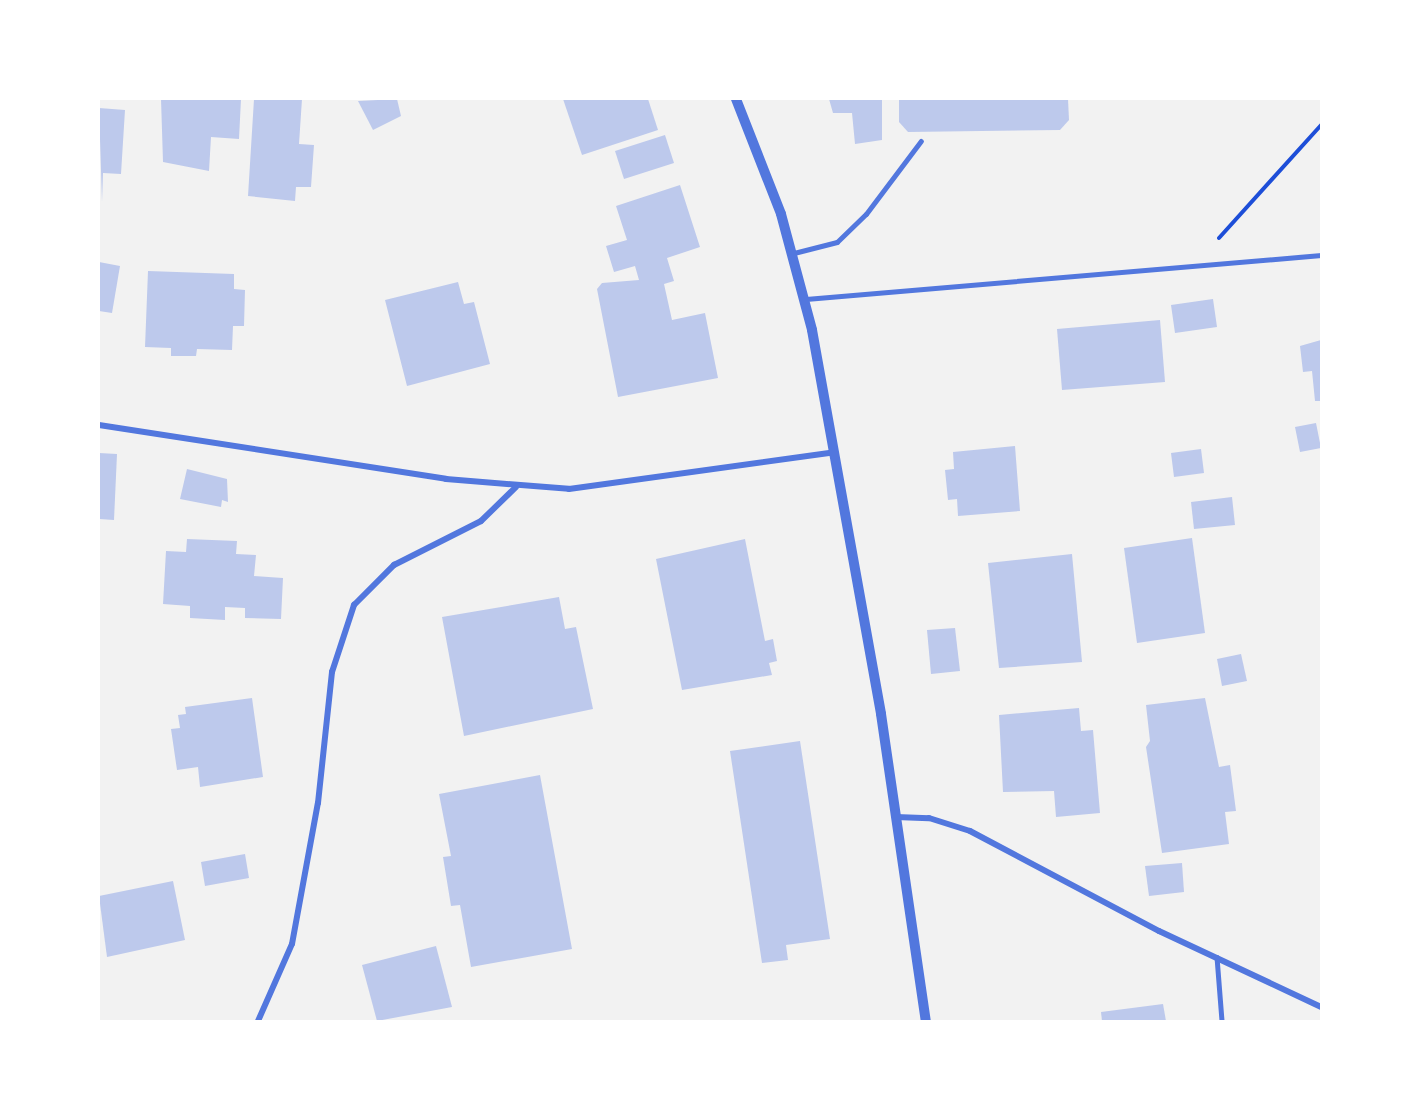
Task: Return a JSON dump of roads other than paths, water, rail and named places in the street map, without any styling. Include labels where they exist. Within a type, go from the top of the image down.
[{"type":"street","points":[[736,99],[794,253],[806,299],[896,817],[926,1021]]},
{"type":"street","points":[[99,425],[516,487],[605,486],[834,452]]},
{"type":"street","points":[[258,1021],[294,933],[318,803],[332,672],[354,605],[394,565],[481,521],[516,487]]},
{"type":"street","points":[[896,817],[929,818],[970,831],[1217,957],[1321,1007]]},
{"type":"lane","points":[[794,253],[837,242],[866,214],[921,141]]},
{"type":"lane","points":[[806,299],[1321,255]]},
{"type":"lane","points":[[1217,957],[1222,1021]]}]
